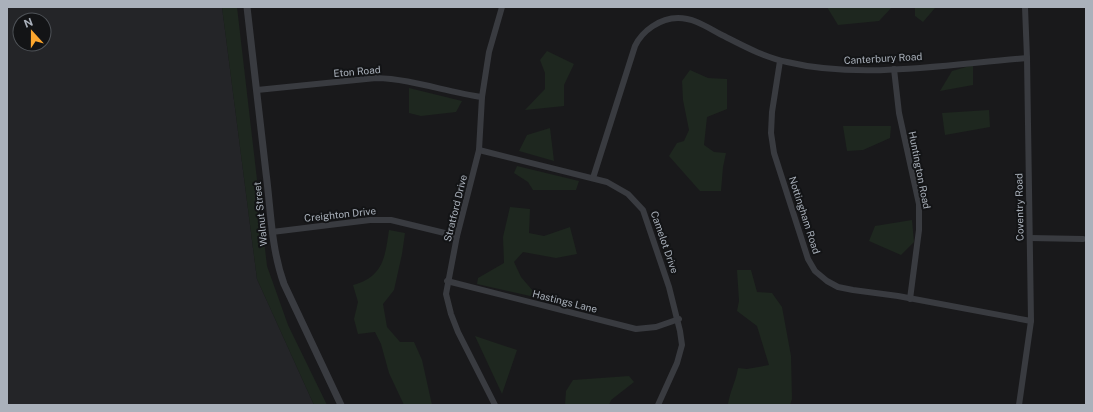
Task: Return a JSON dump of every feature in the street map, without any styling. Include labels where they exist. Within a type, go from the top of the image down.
[{"type":"street","name":"Walnut Street","points":[[247,7],[272,232],[277,264],[284,284],[341,405]]},
{"type":"street","name":"Stratford Drive","points":[[495,405],[451,314],[446,294],[447,281],[479,150],[482,97],[489,52],[502,7]]},
{"type":"street","name":"Coventry Road","points":[[1019,405],[1031,321],[1025,7]]},
{"type":"street","name":"Canterbury Road","points":[[593,178],[632,54],[640,37],[651,28],[675,18],[692,20],[753,50],[780,61],[813,68],[845,71],[894,69],[1027,58]]},
{"type":"street","name":"Nottingham Road","points":[[780,61],[772,112],[771,133],[774,153],[814,271],[838,287],[1031,321]]},
{"type":"street","name":"Huntington Road","points":[[894,69],[899,113],[919,204],[919,230],[910,299]]},
{"type":"street","name":"Eton Road","points":[[256,90],[376,78],[393,78],[449,92],[482,97]]},
{"type":"street","name":"Camelot Drive","points":[[479,150],[593,178],[619,187],[628,194],[642,210],[658,253],[679,319],[682,345],[677,363],[658,405]]},
{"type":"street","name":"Creighton Drive","points":[[272,232],[370,220],[391,220],[458,236]]},
{"type":"street","points":[[1030,238],[1084,239]]},
{"type":"street","name":"Hastings Lane","points":[[447,281],[631,328],[644,329],[656,327],[679,319]]},
{"type":"shaded area","points":[[7,7],[222,7],[257,279],[314,405],[7,405]]},
{"type":"shaded area","points":[[222,7],[237,7],[267,266],[288,325],[327,405],[314,405],[257,279]]},
{"type":"shaded area","points":[[827,7],[892,7],[879,21],[838,25]]},
{"type":"shaded area","points":[[915,7],[942,7],[935,8],[923,22],[915,16]]},
{"type":"shaded area","points":[[547,51],[574,64],[564,85],[564,106],[525,110],[545,89],[545,73],[540,60]]},
{"type":"shaded area","points":[[973,65],[973,85],[940,91],[952,71]]},
{"type":"shaded area","points":[[690,70],[708,78],[727,79],[727,109],[707,117],[704,145],[714,152],[726,153],[721,191],[700,191],[669,156],[677,143],[684,141],[689,130],[683,100],[682,81]]},
{"type":"shaded area","points":[[409,88],[462,101],[456,112],[421,116],[409,113]]},
{"type":"shaded area","points":[[989,110],[990,127],[945,135],[942,113]]},
{"type":"shaded area","points":[[843,126],[891,126],[890,138],[863,150],[847,151]]},
{"type":"shaded area","points":[[550,128],[554,161],[519,151],[527,135]]},
{"type":"shaded area","points":[[517,166],[579,181],[576,190],[533,190],[528,182],[514,173]]},
{"type":"shaded area","points":[[510,207],[530,209],[529,233],[544,236],[570,227],[577,254],[556,258],[523,252],[514,262],[521,277],[539,298],[477,284],[478,278],[504,263],[503,237]]},
{"type":"shaded area","points":[[912,220],[914,242],[901,255],[869,241],[875,226]]},
{"type":"shaded area","points":[[389,230],[405,233],[394,290],[383,304],[387,327],[400,342],[414,342],[422,360],[432,405],[404,405],[389,373],[381,344],[375,332],[358,334],[354,319],[358,302],[353,285],[371,277],[381,265],[384,258]]},
{"type":"shaded area","points":[[737,270],[751,270],[757,292],[772,293],[782,307],[791,356],[792,399],[790,405],[728,404],[738,368],[747,369],[769,365],[757,326],[737,311],[739,301]]},
{"type":"shaded area","points":[[475,336],[517,350],[502,394]]},
{"type":"shaded area","points":[[629,376],[634,382],[611,400],[609,405],[565,405],[566,391],[573,380]]}]
